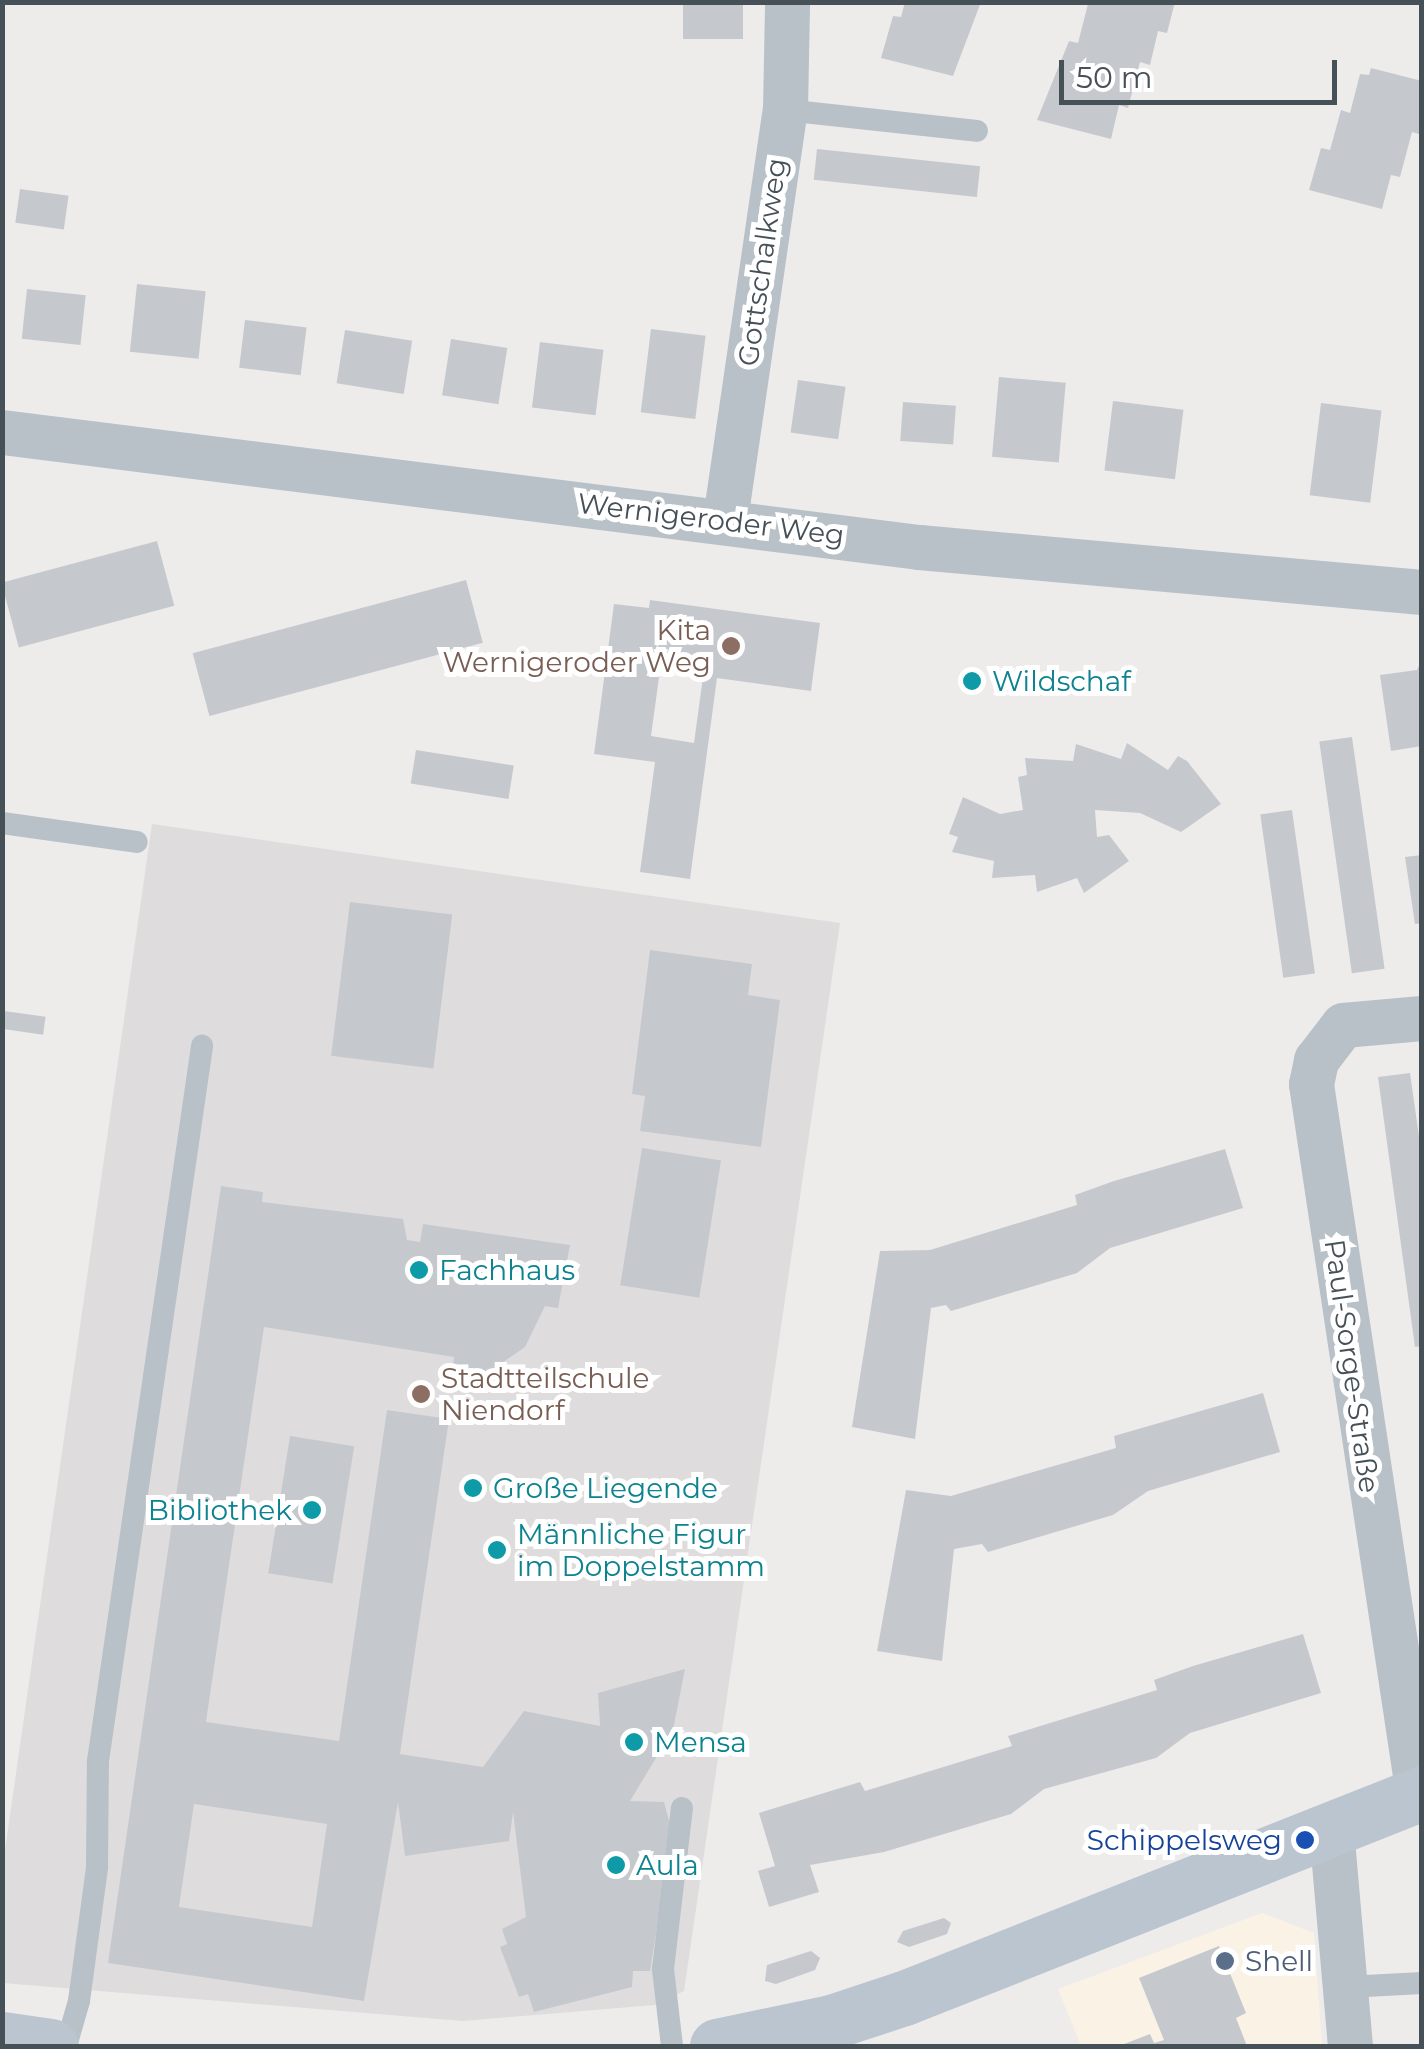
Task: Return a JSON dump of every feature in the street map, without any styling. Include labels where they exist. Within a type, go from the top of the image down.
[{"type":"street","name":"Gottschalkweg","points":[[725,520],[785,110],[787,2]]},
{"type":"street","name":"Wernigeroder Weg","points":[[2,432],[995,554],[1422,592]]},
{"type":"street","name":"Paul-Sorge-Straße","points":[[717,2046],[832,2022],[904,1998],[1420,1794],[1310,1084],[1316,1060],[1343,1025],[1422,1018]]},
{"type":"street","points":[[1331,1829],[1350,2046]]},
{"type":"street","points":[[2,2039],[51,2046]]},
{"type":"lane","points":[[785,110],[976,130]]},
{"type":"lane","points":[[2,823],[137,842]]},
{"type":"lane","points":[[66,2046],[98,1867],[98,1761],[202,1046]]},
{"type":"lane","points":[[672,2046],[663,1969],[682,1808]]},
{"type":"lane","points":[[1347,1987],[1422,1983]]},
{"type":"shaded area","name":"Stadtteilschule Niendorf","points":[[152,824],[840,923],[684,1991],[655,2005],[463,2021],[3,1983],[3,1864]]},
{"type":"shaded area","name":"Shell","points":[[1262,1913],[1314,1933],[1322,2046],[1081,2046],[1058,1989]]},
{"type":"building","points":[[683,2],[743,2],[743,39],[683,39]]},
{"type":"building","points":[[905,2],[981,2],[953,76],[881,58],[893,16],[901,17]]},
{"type":"building","points":[[1175,2],[1167,33],[1158,31],[1150,65],[1140,62],[1128,108],[1119,105],[1111,139],[1037,120],[1069,41],[1078,43],[1088,4]]},
{"type":"building","points":[[1371,68],[1422,81],[1422,135],[1412,132],[1400,177],[1391,175],[1382,209],[1309,190],[1321,148],[1330,150],[1341,110],[1350,113],[1360,74],[1369,75]]},
{"type":"building","points":[[817,149],[980,166],[977,197],[814,180]]},
{"type":"building","points":[[20,189],[69,196],[64,229],[15,223]]},
{"type":"building","points":[[137,284],[206,291],[199,359],[130,352]]},
{"type":"building","points":[[27,289],[86,295],[80,345],[22,339]]},
{"type":"building","points":[[245,320],[307,328],[301,375],[239,368]]},
{"type":"building","points":[[651,329],[706,336],[695,419],[641,412]]},
{"type":"building","points":[[345,330],[412,341],[404,394],[337,383]]},
{"type":"building","points":[[451,339],[507,348],[498,404],[442,395]]},
{"type":"building","points":[[540,342],[604,350],[595,415],[532,408]]},
{"type":"building","points":[[999,377],[1066,383],[1059,463],[992,457]]},
{"type":"building","points":[[798,380],[846,387],[838,439],[791,432]]},
{"type":"building","points":[[1113,401],[1183,410],[1175,479],[1104,470]]},
{"type":"building","points":[[903,402],[956,406],[953,445],[900,441]]},
{"type":"building","points":[[1321,403],[1382,410],[1370,503],[1310,495]]},
{"type":"building","points":[[157,541],[174,606],[19,647],[2,583]]},
{"type":"building","points":[[466,580],[483,643],[209,716],[193,653]]},
{"type":"building","points":[[650,600],[820,623],[811,691],[717,678],[690,879],[640,872],[655,762],[594,754],[614,604],[649,608]],"holes":[[[660,670],[703,677],[694,743],[651,736]]]},
{"type":"building","points":[[1422,659],[1422,746],[1391,751],[1380,675],[1417,670]]},
{"type":"building","points":[[1352,737],[1385,969],[1352,973],[1319,742]]},
{"type":"building","points":[[1127,743],[1168,770],[1178,756],[1187,761],[1221,804],[1181,832],[1140,813],[1095,810],[1097,837],[1109,835],[1129,861],[1084,893],[1077,878],[1037,892],[1035,875],[992,878],[994,861],[952,852],[958,837],[949,834],[963,797],[1000,814],[1023,810],[1018,777],[1027,775],[1025,758],[1073,761],[1076,744],[1121,759]]},
{"type":"building","points":[[416,750],[514,765],[508,799],[411,784]]},
{"type":"building","points":[[1292,810],[1315,973],[1283,978],[1260,814]]},
{"type":"building","points":[[1422,855],[1422,923],[1415,924],[1405,857]]},
{"type":"building","points":[[350,902],[452,915],[433,1068],[331,1056]]},
{"type":"building","points":[[650,950],[752,964],[748,995],[780,1000],[761,1147],[640,1131],[645,1096],[632,1094]]},
{"type":"building","points":[[4,1011],[46,1017],[43,1035],[2,1029]]},
{"type":"building","points":[[1410,1073],[1422,1158],[1422,1346],[1415,1347],[1378,1077]]},
{"type":"building","points":[[642,1148],[721,1161],[699,1298],[620,1285]]},
{"type":"building","points":[[1225,1149],[1243,1208],[1110,1248],[1077,1273],[951,1311],[946,1305],[931,1308],[915,1439],[852,1427],[880,1251],[930,1250],[1077,1205],[1075,1195],[1114,1181]]},
{"type":"building","points":[[221,1186],[263,1192],[262,1202],[403,1219],[407,1240],[420,1242],[423,1224],[570,1245],[558,1308],[545,1306],[525,1347],[490,1371],[452,1375],[454,1357],[264,1327],[206,1722],[339,1741],[387,1410],[449,1419],[400,1754],[483,1767],[524,1711],[600,1726],[598,1693],[685,1669],[673,1730],[630,1801],[664,1802],[672,1832],[650,1971],[633,1971],[632,1987],[534,2012],[528,1994],[519,1997],[500,1947],[507,1944],[502,1929],[526,1917],[513,1812],[509,1841],[405,1856],[398,1802],[364,2001],[108,1963]],"holes":[[[194,1804],[327,1824],[312,1927],[179,1907]]]},
{"type":"building","points":[[1263,1393],[1280,1452],[1148,1491],[1113,1515],[988,1552],[982,1544],[954,1549],[942,1661],[877,1651],[906,1490],[951,1496],[1116,1448],[1114,1436]]},
{"type":"building","name":"Bibliothek","points":[[290,1436],[354,1446],[332,1583],[268,1573]]},
{"type":"building","points":[[1303,1634],[1321,1693],[1190,1733],[1156,1758],[1044,1789],[1011,1814],[884,1852],[810,1865],[819,1892],[769,1907],[758,1871],[775,1866],[759,1813],[860,1782],[865,1791],[1012,1746],[1008,1736],[1157,1690],[1154,1680],[1193,1666]]},
{"type":"building","points":[[944,1918],[951,1923],[947,1934],[909,1947],[897,1942],[903,1931]]},
{"type":"building","points":[[1219,1946],[1246,2013],[1236,2018],[1247,2046],[1119,2046],[1150,2034],[1154,2043],[1164,2040],[1139,1978]]},
{"type":"building","points":[[811,1951],[820,1958],[815,1970],[776,1984],[765,1981],[767,1965]]},
{"type":"place","name":"Kita Wernigeroder Weg","points":[[731,646]]},
{"type":"place","name":"Wildschaf","points":[[972,681]]},
{"type":"place","name":"Fachhaus","points":[[419,1270]]},
{"type":"place","name":"Stadtteilschule Niendorf","points":[[421,1394]]},
{"type":"place","name":"Große Liegende","points":[[473,1488]]},
{"type":"place","name":"Bibliothek","points":[[312,1510]]},
{"type":"place","name":"Männliche Figur im Doppelstamm","points":[[497,1550]]},
{"type":"place","name":"Mensa","points":[[634,1742]]},
{"type":"place","name":"Schippelsweg","points":[[1305,1840]]},
{"type":"place","name":"Aula","points":[[616,1865]]},
{"type":"place","name":"Shell","points":[[1225,1961]]}]
